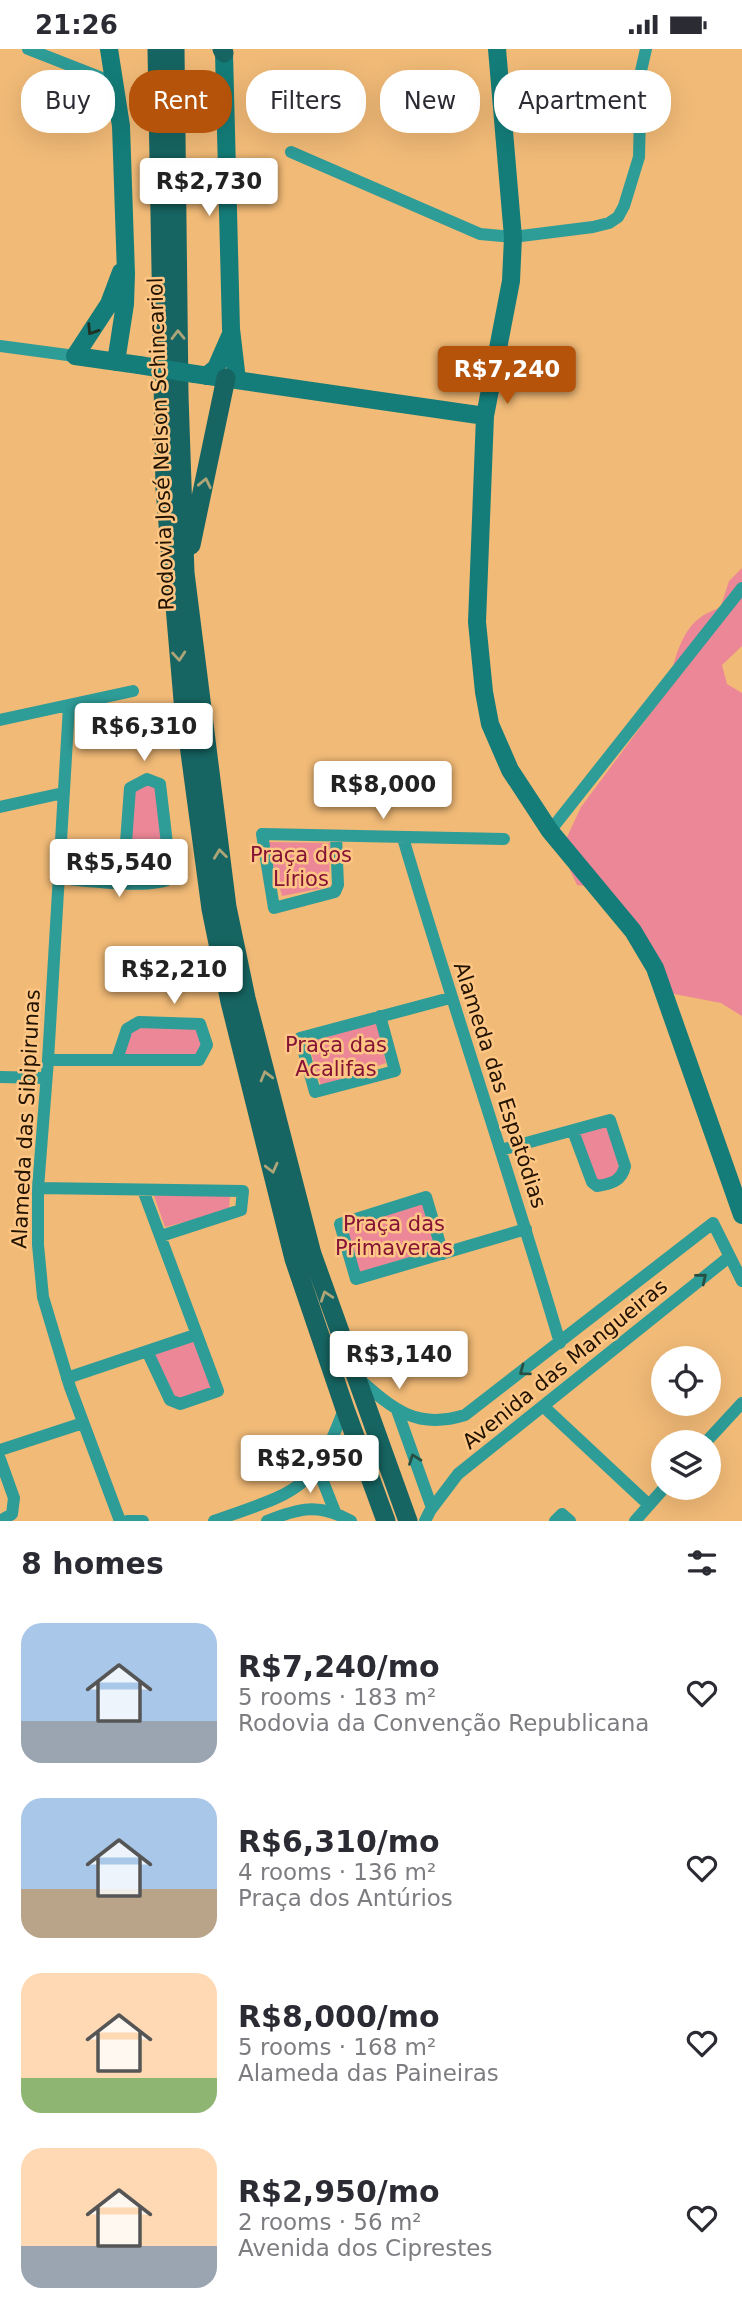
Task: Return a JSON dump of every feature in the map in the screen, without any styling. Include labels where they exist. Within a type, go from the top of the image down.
[{"type":"main road","points":[[109,49],[113,70]]},
{"type":"main road","points":[[497,49],[513,237],[511,281],[485,416],[477,622],[484,692],[500,749],[522,788],[550,831],[647,951],[742,1215]]},
{"type":"main road","points":[[185,573],[232,379],[223,50]]},
{"type":"main road","name":"Rodovia José Nelson Schincariol","points":[[171,51],[185,573],[229,920],[246,998],[312,1254],[408,1521]]},
{"type":"main road","name":"Rodovia José Nelson Schincariol","points":[[171,51],[165,488],[183,700],[211,909],[230,1002],[294,1259],[386,1521]]},
{"type":"main road","points":[[115,83],[122,140],[125,304],[116,362]]},
{"type":"main road","points":[[124,257],[117,288],[75,356],[485,416]]},
{"type":"main road","points":[[200,375],[216,367],[231,329]]},
{"type":"street","points":[[28,49],[82,70]]},
{"type":"street","points":[[291,152],[480,234],[513,237],[609,223],[618,216],[624,206],[639,157],[641,71],[646,49]]},
{"type":"street","points":[[0,346],[75,356]]},
{"type":"street","points":[[550,831],[742,588]]},
{"type":"street","points":[[0,720],[133,691]]},
{"type":"street","name":"Alameda das Sibipirunas","points":[[69,706],[38,1188],[37,1245],[43,1297],[67,1378],[120,1521]]},
{"type":"street","points":[[57,878],[123,883],[163,883],[170,878],[160,784],[147,779],[130,788],[123,883]]},
{"type":"street","points":[[0,807],[63,793]]},
{"type":"street","points":[[336,837],[338,885],[335,892],[274,908],[262,834],[504,839]]},
{"type":"street","name":"Alameda das Espatódias","points":[[403,838],[450,998],[501,1150],[560,1343]]},
{"type":"street","points":[[380,1016],[394,1071],[315,1092],[300,1038],[380,1016],[450,998]]},
{"type":"street","points":[[48,1060],[199,1060],[207,1045],[200,1024],[139,1022],[127,1029],[117,1059]]},
{"type":"street","points":[[0,1077],[45,1078]]},
{"type":"street","points":[[501,1150],[610,1120],[625,1166],[619,1179],[597,1186],[592,1182],[573,1131]]},
{"type":"street","points":[[38,1188],[243,1191],[241,1210],[161,1236]]},
{"type":"street","points":[[143,1190],[218,1391],[180,1404],[170,1400],[147,1351]]},
{"type":"street","points":[[443,1254],[426,1197],[340,1224],[356,1279],[443,1254],[526,1229]]},
{"type":"street","name":"Avenida das Mangueiras","points":[[354,1374],[397,1410],[426,1421],[442,1421],[466,1415],[713,1223],[729,1257],[458,1475],[425,1521]]},
{"type":"street","points":[[729,1257],[742,1281]]},
{"type":"street","points":[[67,1378],[195,1335]]},
{"type":"street","points":[[717,1430],[742,1402]]},
{"type":"street","points":[[543,1406],[649,1505]]},
{"type":"street","points":[[214,1521],[294,1491],[319,1466],[345,1409]]},
{"type":"street","points":[[397,1410],[432,1508]]},
{"type":"street","points":[[0,1450],[83,1423]]},
{"type":"street","points":[[0,1459],[14,1497],[12,1514],[0,1521]]},
{"type":"street","points":[[319,1466],[335,1513]]},
{"type":"street","points":[[635,1521],[653,1500]]},
{"type":"street","points":[[267,1521],[298,1510],[335,1513],[351,1521]]},
{"type":"street","points":[[555,1521],[562,1514],[570,1521]]},
{"type":"street","points":[[127,1521],[143,1521]]},
{"type":"green space","points":[[742,568],[742,646],[722,665],[727,684],[742,693],[742,1016],[721,1003],[669,993],[661,977],[585,886],[577,885],[566,853],[567,837],[581,807],[662,698],[686,633],[701,617],[721,606],[729,581]]},
{"type":"green space","points":[[146,784],[156,787],[166,872],[154,878],[127,876],[132,790]]},
{"type":"green space","name":"Praça dos Lírios","points":[[267,842],[330,843],[329,887],[282,896]]},
{"type":"green space","name":"Praça das Acalifas","points":[[376,1021],[386,1063],[321,1086],[308,1042]]},
{"type":"green space","points":[[140,1024],[196,1027],[203,1044],[198,1058],[122,1055],[129,1031]]},
{"type":"green space","points":[[608,1123],[620,1172],[598,1183],[576,1132]]},
{"type":"green space","points":[[230,1195],[229,1211],[165,1227],[154,1196]]},
{"type":"green space","name":"Praça das Primaveras","points":[[423,1202],[435,1249],[358,1273],[344,1225]]},
{"type":"green space","points":[[194,1340],[211,1389],[179,1400],[170,1394],[151,1355]]}]
